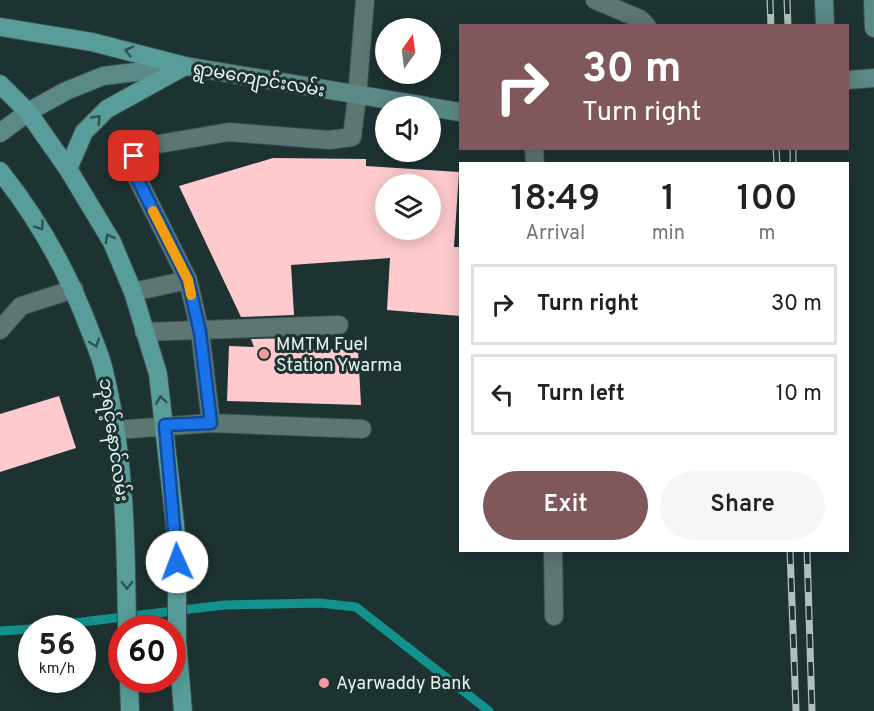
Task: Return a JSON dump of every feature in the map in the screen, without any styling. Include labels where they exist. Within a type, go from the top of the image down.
[{"type":"main road","points":[[824,0],[825,24]]},
{"type":"main road","points":[[873,0],[874,28]]},
{"type":"main road","points":[[0,27],[92,42],[186,66]]},
{"type":"main road","name":"ရွာမကျောင်းလမ်း","points":[[0,134],[28,112],[66,91],[103,76],[186,66],[375,99]]},
{"type":"main road","points":[[68,169],[84,132],[107,109],[186,66]]},
{"type":"main road","points":[[849,80],[874,78]]},
{"type":"main road","points":[[0,84],[28,112],[68,169],[112,242],[133,292],[158,374],[177,542],[177,640],[183,711]]},
{"type":"main road","points":[[441,109],[459,112]]},
{"type":"main road","name":"ဘုရင့်နောင်လမ်း","points":[[0,171],[47,235],[74,289],[104,368],[116,430],[126,541],[127,615]]},
{"type":"main road","points":[[129,693],[130,711]]},
{"type":"street","points":[[211,423],[200,332],[188,280],[135,174],[134,156],[147,147],[229,132],[329,140],[352,137],[365,0]]},
{"type":"street","points":[[595,0],[639,19],[645,24]]},
{"type":"street","points":[[133,292],[188,280]]},
{"type":"street","points":[[0,330],[21,306],[74,289]]},
{"type":"street","points":[[144,332],[200,332],[339,325]]},
{"type":"street","points":[[116,430],[211,423],[362,429]]},
{"type":"street","points":[[553,552],[554,616]]},
{"type":"building","points":[[273,158],[366,159],[366,166],[459,172],[454,247],[459,247],[459,316],[387,310],[390,258],[291,265],[294,315],[241,317],[179,186]]},
{"type":"building","points":[[295,338],[295,348],[358,350],[361,405],[227,401],[229,346],[254,347],[251,339]]},
{"type":"building","points":[[59,396],[76,448],[0,472],[0,414]]},
{"type":"waterway","points":[[96,620],[224,605],[320,603],[356,607],[489,711]]},
{"type":"waterway","points":[[0,631],[18,630]]},
{"type":"railway","points":[[770,0],[771,24]]},
{"type":"railway","points":[[787,0],[788,24]]},
{"type":"railway","points":[[776,150],[777,162]]},
{"type":"railway","points":[[793,150],[793,162]]},
{"type":"railway","points":[[790,552],[796,711]]},
{"type":"railway","points":[[807,552],[812,711]]},
{"type":"slow traffic","points":[[153,211],[188,280],[191,295]]},
{"type":"place","name":"MMTM Fuel Station Ywarma","points":[[264,354]]},
{"type":"place","name":"Ayarwaddy Bank","points":[[324,683]]},
{"type":"route","points":[[134,156],[135,174],[188,280],[200,332],[211,423],[165,425],[177,562]]}]
